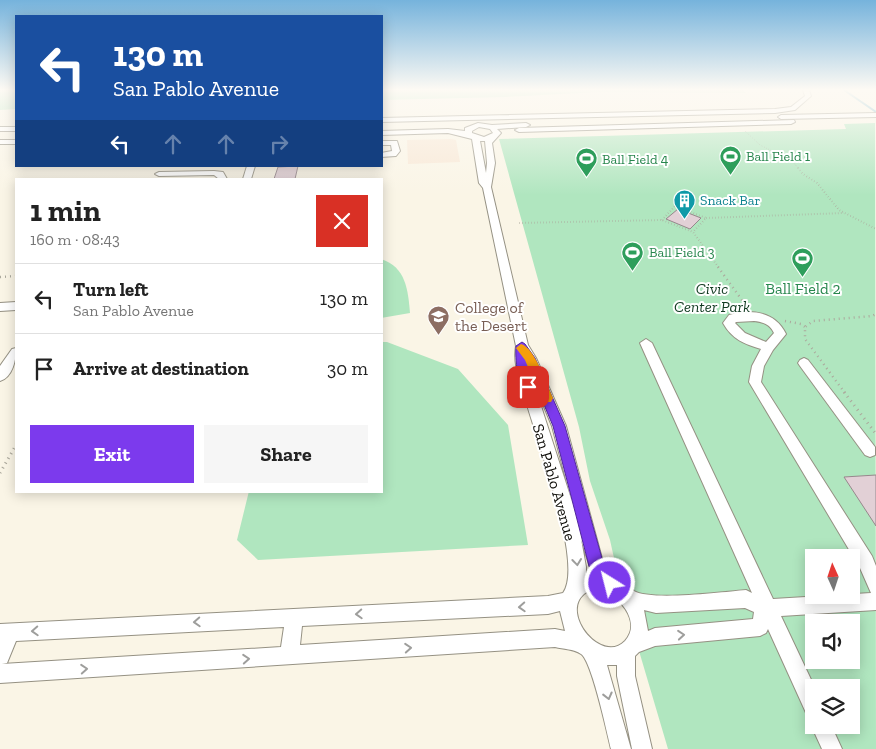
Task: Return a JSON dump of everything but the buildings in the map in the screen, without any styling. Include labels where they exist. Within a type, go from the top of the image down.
[{"type":"street","points":[[383,128],[526,125]]},
{"type":"street","points":[[383,133],[448,131],[472,136],[493,136],[514,130],[536,128],[684,125]]},
{"type":"street","points":[[472,136],[468,130],[474,126]]},
{"type":"street","points":[[492,127],[497,131],[493,136]]},
{"type":"street","points":[[0,129],[15,129]]},
{"type":"street","name":"San Pablo Avenue","points":[[472,136],[483,183],[486,187],[522,346],[530,358],[559,426],[596,566],[610,583]]},
{"type":"street","name":"San Pablo Avenue","points":[[486,187],[489,183],[490,163],[488,143],[493,136]]},
{"type":"street","points":[[0,137],[15,137]]},
{"type":"street","points":[[0,142],[15,142]]},
{"type":"street","points":[[383,143],[394,143],[396,151],[392,154],[383,154]]},
{"type":"street","points":[[160,173],[214,173],[220,174],[222,178]]},
{"type":"street","points":[[0,307],[15,306]]},
{"type":"street","points":[[768,347],[744,339],[733,332],[729,323],[733,318],[758,316],[777,326],[780,334],[768,347],[758,366],[755,382],[871,561],[876,586]]},
{"type":"street","points":[[646,343],[766,608],[805,689]]},
{"type":"street","name":"San Pablo Avenue","points":[[522,346],[520,358],[536,416],[569,518],[578,567],[573,595]]},
{"type":"street","points":[[0,376],[15,354]]},
{"type":"street","points":[[804,363],[870,452]]},
{"type":"street","points":[[621,749],[602,676],[587,647],[574,633],[569,620],[568,607],[573,595],[587,581],[598,580],[610,583],[622,590],[636,610],[639,634],[630,649],[626,676],[642,749]]},
{"type":"street","points":[[0,656],[6,632],[541,606],[573,595]]},
{"type":"street","points":[[630,599],[656,604],[746,599],[766,608],[876,601]]},
{"type":"street","points":[[0,674],[554,638],[587,647],[604,656],[616,656],[654,637],[760,627],[766,608]]},
{"type":"street","points":[[289,656],[294,617]]},
{"type":"street","points":[[826,734],[832,749]]},
{"type":"path","points":[[744,130],[760,144],[792,161],[844,213],[876,229]]},
{"type":"path","points":[[662,220],[675,206],[706,218],[844,213]]},
{"type":"path","points":[[693,232],[706,218]]},
{"type":"path","points":[[519,223],[662,220],[693,232],[746,306],[751,309]]},
{"type":"path","points":[[0,277],[15,276]]},
{"type":"path","points":[[805,327],[813,322],[876,314]]},
{"type":"path","points":[[781,319],[801,324],[805,327]]},
{"type":"path","points":[[805,327],[805,339],[876,434]]},
{"type":"path","points":[[0,473],[15,447]]},
{"type":"shaded area","points":[[407,140],[456,140],[460,162],[408,164]]},
{"type":"green space","name":"Civic Center Park","points":[[844,125],[875,125],[876,749],[668,749],[621,590],[610,540],[590,481],[579,427],[499,139],[846,129]]},
{"type":"green space","points":[[383,260],[396,268],[401,274],[407,288],[410,313],[383,318]]},
{"type":"green space","points":[[383,342],[458,369],[508,425],[528,545],[258,560],[237,540],[249,493],[383,493]]},
{"type":"slow traffic","points":[[521,348],[522,346],[530,358],[547,398]]},
{"type":"place","name":"Ball Field 1","points":[[730,175]]},
{"type":"place","name":"Ball Field 4","points":[[586,178]]},
{"type":"place","name":"Snack Bar","points":[[684,219]]},
{"type":"place","name":"Ball Field 3","points":[[633,271]]},
{"type":"place","name":"Ball Field 2","points":[[803,278]]},
{"type":"place","name":"College of the Desert","points":[[439,335]]},
{"type":"route","points":[[528,387],[520,358],[522,346],[530,358],[559,426],[596,566],[610,583]]}]
